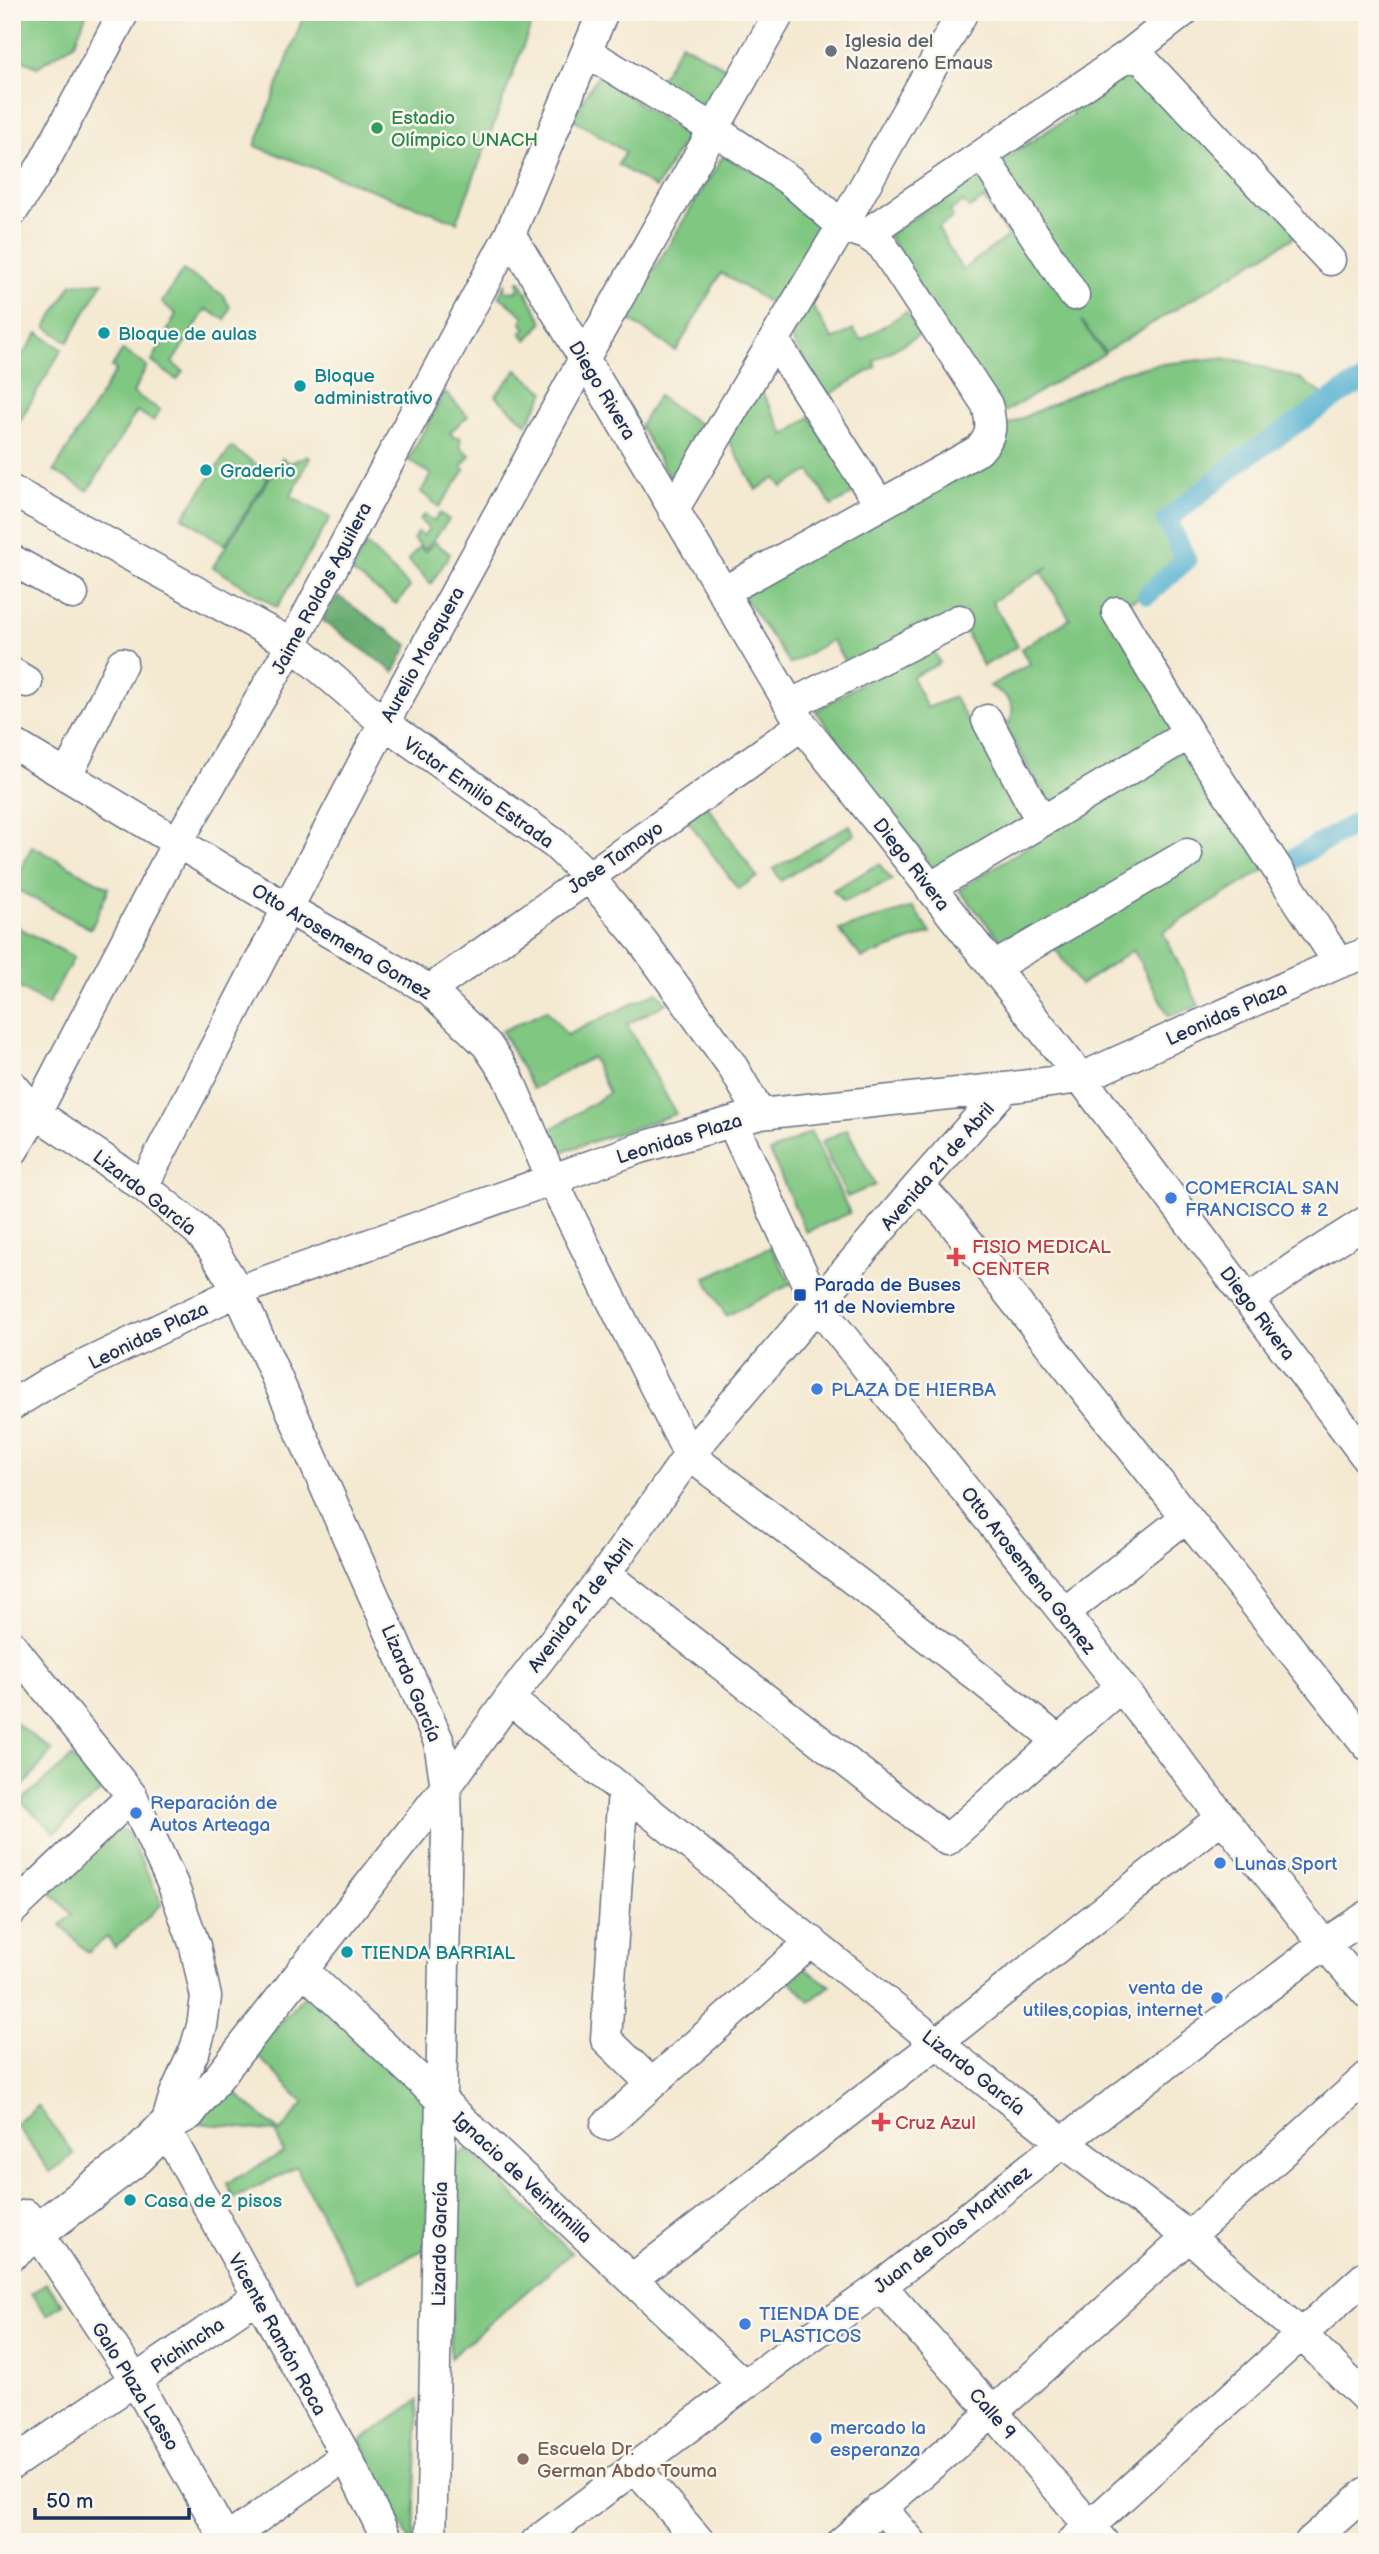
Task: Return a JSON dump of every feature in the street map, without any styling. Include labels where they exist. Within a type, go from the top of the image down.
[{"type":"main road","name":"Avenida 21 de Abril","points":[[22,2231],[136,2157],[165,2128]]},
{"type":"street","points":[[12,212],[42,166],[124,12]]},
{"type":"street","name":"Jaime Roldos Aguilera","points":[[12,1152],[36,1113],[177,843],[292,644],[510,234],[603,12]]},
{"type":"street","name":"Aurelio Mosquera","points":[[143,1186],[384,723],[779,12]]},
{"type":"street","points":[[673,510],[774,340],[854,230],[963,12]]},
{"type":"street","points":[[854,230],[982,155],[1127,56],[1183,12]]},
{"type":"street","points":[[587,51],[715,130],[792,182],[854,230],[882,245],[987,405],[992,428],[989,439],[979,450],[723,592]]},
{"type":"street","points":[[1127,56],[1143,60],[1330,260]]},
{"type":"street","points":[[982,155],[1074,295]]},
{"type":"street","name":"Diego Rivera","points":[[510,234],[796,715],[1081,1078],[1367,1458]]},
{"type":"street","points":[[774,340],[880,505]]},
{"type":"street","name":"Victor Emilio Estrada","points":[[12,491],[292,644],[384,723],[555,844],[588,876],[643,942],[732,1064],[746,1118]]},
{"type":"street","points":[[12,560],[73,594]]},
{"type":"street","points":[[1117,612],[1189,734],[1353,958]]},
{"type":"street","name":"Jose Tamayo","points":[[430,990],[588,876],[796,715],[959,620]]},
{"type":"street","points":[[67,776],[122,663]]},
{"type":"street","points":[[987,720],[1041,821]]},
{"type":"street","points":[[930,888],[1189,734]]},
{"type":"street","name":"Otto Arosemena Gomez","points":[[12,743],[177,843],[430,990],[487,1045],[507,1075],[552,1180],[689,1455]]},
{"type":"street","points":[[994,967],[1187,854]]},
{"type":"street","name":"Leonidas Plaza","points":[[12,1405],[51,1381],[238,1291],[643,1147],[746,1118],[1081,1078],[1353,958]]},
{"type":"street","name":"Lizardo García","points":[[12,1085],[36,1113],[143,1186],[197,1230],[212,1248],[238,1291],[439,1742],[446,1787],[442,2101],[431,2542]]},
{"type":"street","name":"Avenida 21 de Abril","points":[[165,2128],[189,2115],[446,1787],[509,1699],[605,1574],[689,1455],[1005,1088]]},
{"type":"street","name":"Otto Arosemena Gomez","points":[[746,1118],[817,1305],[1065,1613],[1120,1688],[1324,1944],[1367,1993]]},
{"type":"street","points":[[919,1185],[950,1219],[1367,1745]]},
{"type":"street","points":[[1248,1300],[1367,1221]]},
{"type":"street","points":[[689,1455],[876,1596],[1059,1741]]},
{"type":"street","points":[[1065,1613],[1185,1518]]},
{"type":"street","points":[[605,1574],[947,1840],[1120,1688]]},
{"type":"street","points":[[12,1646],[132,1796],[173,1885],[195,1946],[206,1997],[199,2037],[175,2094],[165,2128]]},
{"type":"street","name":"Lizardo García","points":[[509,1699],[937,2043],[1188,2236],[1300,2333],[1367,2399]]},
{"type":"street","points":[[623,1790],[606,2039],[652,2084]]},
{"type":"street","points":[[12,1910],[132,1796]]},
{"type":"street","points":[[632,2279],[937,2043],[1222,1816]]},
{"type":"street","name":"Juan de Dios Martinez","points":[[536,2542],[634,2466],[881,2286],[1063,2142],[1324,1944],[1367,1916]]},
{"type":"street","points":[[606,2125],[812,1941]]},
{"type":"street","name":"Ignacio de Veintimilla","points":[[302,1969],[744,2385]]},
{"type":"street","points":[[842,2542],[993,2412],[1367,2077]]},
{"type":"street","name":"Vicente Ramón Roca","points":[[165,2128],[346,2456],[388,2542]]},
{"type":"street","name":"Galo Plaza Lasso","points":[[22,2231],[135,2380],[226,2541]]},
{"type":"street","points":[[1088,2536],[1300,2333],[1367,2275]]},
{"type":"street","name":"Calle 9","points":[[881,2286],[993,2412],[1088,2536]]},
{"type":"street","name":"Pichincha","points":[[12,2464],[257,2297]]},
{"type":"street","points":[[226,2541],[346,2456]]},
{"type":"street","points":[[634,2466],[700,2542]]},
{"type":"street","points":[[1310,2542],[1367,2493]]},
{"type":"street","points":[[881,2507],[911,2542]]},
{"type":"green space","points":[[12,12],[87,12],[75,43],[37,67],[12,55]]},
{"type":"green space","name":"Estadio Olímpico UNACH","points":[[305,12],[536,12],[457,222],[255,146]]},
{"type":"green space","points":[[681,43],[728,69],[704,115],[656,87]]},
{"type":"green space","points":[[1127,60],[1301,233],[1105,352],[1081,321],[1104,354],[996,417],[888,235],[1073,114],[1068,102]],"holes":[[[984,199],[1008,236],[962,270],[938,228],[953,217],[950,211],[963,202],[969,208]]]},
{"type":"green space","points":[[599,73],[687,136],[656,188],[618,165],[625,152],[572,118]]},
{"type":"green space","points":[[723,156],[776,183],[824,222],[780,309],[721,273],[676,351],[625,317]]},
{"type":"green space","points":[[183,270],[223,295],[230,307],[225,320],[206,309],[172,363],[183,371],[177,380],[152,362],[176,314],[162,302]]},
{"type":"green space","points":[[518,281],[543,322],[527,340],[521,333],[526,329],[521,322],[524,316],[499,296],[505,283],[506,292],[518,291]]},
{"type":"green space","points":[[103,282],[68,342],[46,327],[72,284]]},
{"type":"green space","points":[[808,299],[833,340],[853,329],[861,340],[906,312],[921,334],[874,361],[876,367],[825,397],[789,334]]},
{"type":"green space","points":[[38,333],[62,349],[12,434],[12,370]]},
{"type":"green space","points":[[123,350],[147,366],[133,393],[160,410],[153,421],[137,411],[88,491],[54,471],[116,370],[112,367]]},
{"type":"green space","points":[[1220,358],[1243,361],[1300,379],[1327,397],[1327,401],[1239,459],[1166,519],[1185,560],[1147,594],[1121,605],[1177,734],[1051,805],[1006,729],[1012,714],[1011,703],[990,686],[1030,664],[1021,649],[1070,619],[1041,572],[1049,566],[992,602],[1018,646],[983,666],[958,616],[848,667],[832,640],[790,664],[737,587],[994,431],[1119,373],[1153,365]]},
{"type":"green space","points":[[517,370],[545,392],[527,424],[495,396]]},
{"type":"green space","points":[[758,385],[785,435],[810,417],[859,490],[832,506],[810,471],[782,487],[775,478],[756,490],[728,439]]},
{"type":"green space","points":[[445,392],[468,416],[450,432],[454,437],[460,437],[461,448],[470,455],[462,466],[465,470],[439,507],[421,492],[431,474],[408,460]]},
{"type":"green space","points":[[658,396],[708,430],[674,486],[640,426]]},
{"type":"green space","points":[[231,447],[270,474],[225,545],[183,517]]},
{"type":"green space","points":[[307,456],[310,458],[291,496],[330,518],[277,607],[213,567],[282,458],[290,463]]},
{"type":"green space","points":[[440,513],[449,520],[425,550],[413,539],[418,532],[423,536],[429,529],[420,520],[424,515],[434,521]]},
{"type":"green space","points":[[435,542],[450,554],[431,584],[408,560],[419,547],[425,552]]},
{"type":"green space","points":[[366,544],[410,587],[396,604],[351,571]]},
{"type":"green space","points":[[338,596],[408,645],[394,672],[322,620]]},
{"type":"green space","points":[[929,642],[940,663],[912,677],[927,708],[954,697],[1027,820],[936,873],[816,711]]},
{"type":"green space","points":[[1191,743],[1269,867],[1163,932],[1199,1006],[1169,1016],[1133,950],[1080,985],[1052,944],[1021,965],[959,890]]},
{"type":"green space","points":[[706,804],[757,877],[738,889],[686,818]]},
{"type":"green space","points":[[849,825],[855,834],[781,881],[773,869]]},
{"type":"green space","points":[[32,846],[109,888],[91,929],[12,887]]},
{"type":"green space","points":[[879,864],[892,880],[843,902],[833,890]]},
{"type":"green space","points":[[913,907],[931,933],[862,958],[839,930]]},
{"type":"green space","points":[[12,924],[74,957],[48,1005],[12,983]]},
{"type":"green space","points":[[657,992],[667,1003],[627,1024],[676,1114],[561,1152],[550,1130],[609,1093],[592,1057],[533,1089],[502,1031],[547,1010],[567,1035]]},
{"type":"green space","points":[[847,1129],[875,1185],[847,1197],[821,1142]]},
{"type":"green space","points":[[811,1132],[850,1213],[806,1232],[770,1152]]},
{"type":"green space","points":[[771,1247],[791,1284],[726,1316],[705,1278]]},
{"type":"green space","points":[[12,1720],[52,1751],[12,1800]]},
{"type":"green space","points":[[72,1757],[101,1791],[55,1833],[21,1801]]},
{"type":"green space","points":[[118,1829],[127,1831],[162,1904],[115,1948],[107,1937],[88,1953],[61,1925],[72,1914],[49,1891]]},
{"type":"green space","points":[[804,1968],[830,1986],[810,2001],[790,1981]]},
{"type":"green space","points":[[309,1990],[435,2105],[425,2249],[357,2282],[296,2167],[233,2199],[227,2183],[283,2153],[276,2132],[199,2123],[227,2086],[280,2132],[304,2103],[254,2052]]},
{"type":"green space","points":[[38,2106],[74,2154],[50,2172],[16,2124]]},
{"type":"green space","points":[[468,2149],[571,2253],[450,2358],[453,2158]]},
{"type":"green space","points":[[46,2283],[63,2304],[47,2315],[31,2294]]},
{"type":"green space","points":[[418,2400],[414,2542],[410,2542],[361,2440]]},
{"type":"waterway","points":[[1148,594],[1186,560],[1167,520],[1240,461],[1349,388],[1367,380]]},
{"type":"waterway","points":[[1289,861],[1367,817]]},
{"type":"place","name":"Iglesia del Nazareno Emaus","points":[[831,51]]},
{"type":"place","name":"Estadio Olímpico UNACH","points":[[377,128]]},
{"type":"place","name":"Bloque de aulas","points":[[104,333]]},
{"type":"place","name":"Bloque administrativo","points":[[300,386]]},
{"type":"place","name":"Graderio","points":[[206,470]]},
{"type":"place","name":"COMERCIAL SAN FRANCISCO # 2","points":[[1171,1198]]},
{"type":"place","name":"FISIO MEDICAL CENTER","points":[[956,1257]]},
{"type":"place","name":"Parada de Buses 11 de Noviembre","points":[[800,1295]]},
{"type":"place","name":"PLAZA DE HIERBA","points":[[817,1389]]},
{"type":"place","name":"Reparación de Autos Arteaga","points":[[136,1813]]},
{"type":"place","name":"Lunas Sport","points":[[1220,1863]]},
{"type":"place","name":"TIENDA BARRIAL","points":[[347,1952]]},
{"type":"place","name":"venta de utiles,copias, internet","points":[[1217,1998]]},
{"type":"place","name":"Cruz Azul","points":[[881,2122]]},
{"type":"place","name":"Casa de 2 pisos","points":[[130,2200]]},
{"type":"place","name":"TIENDA DE PLASTICOS","points":[[745,2324]]},
{"type":"place","name":"mercado la esperanza","points":[[816,2438]]},
{"type":"place","name":"Escuela Dr. German Abdo Touma","points":[[523,2459]]}]
